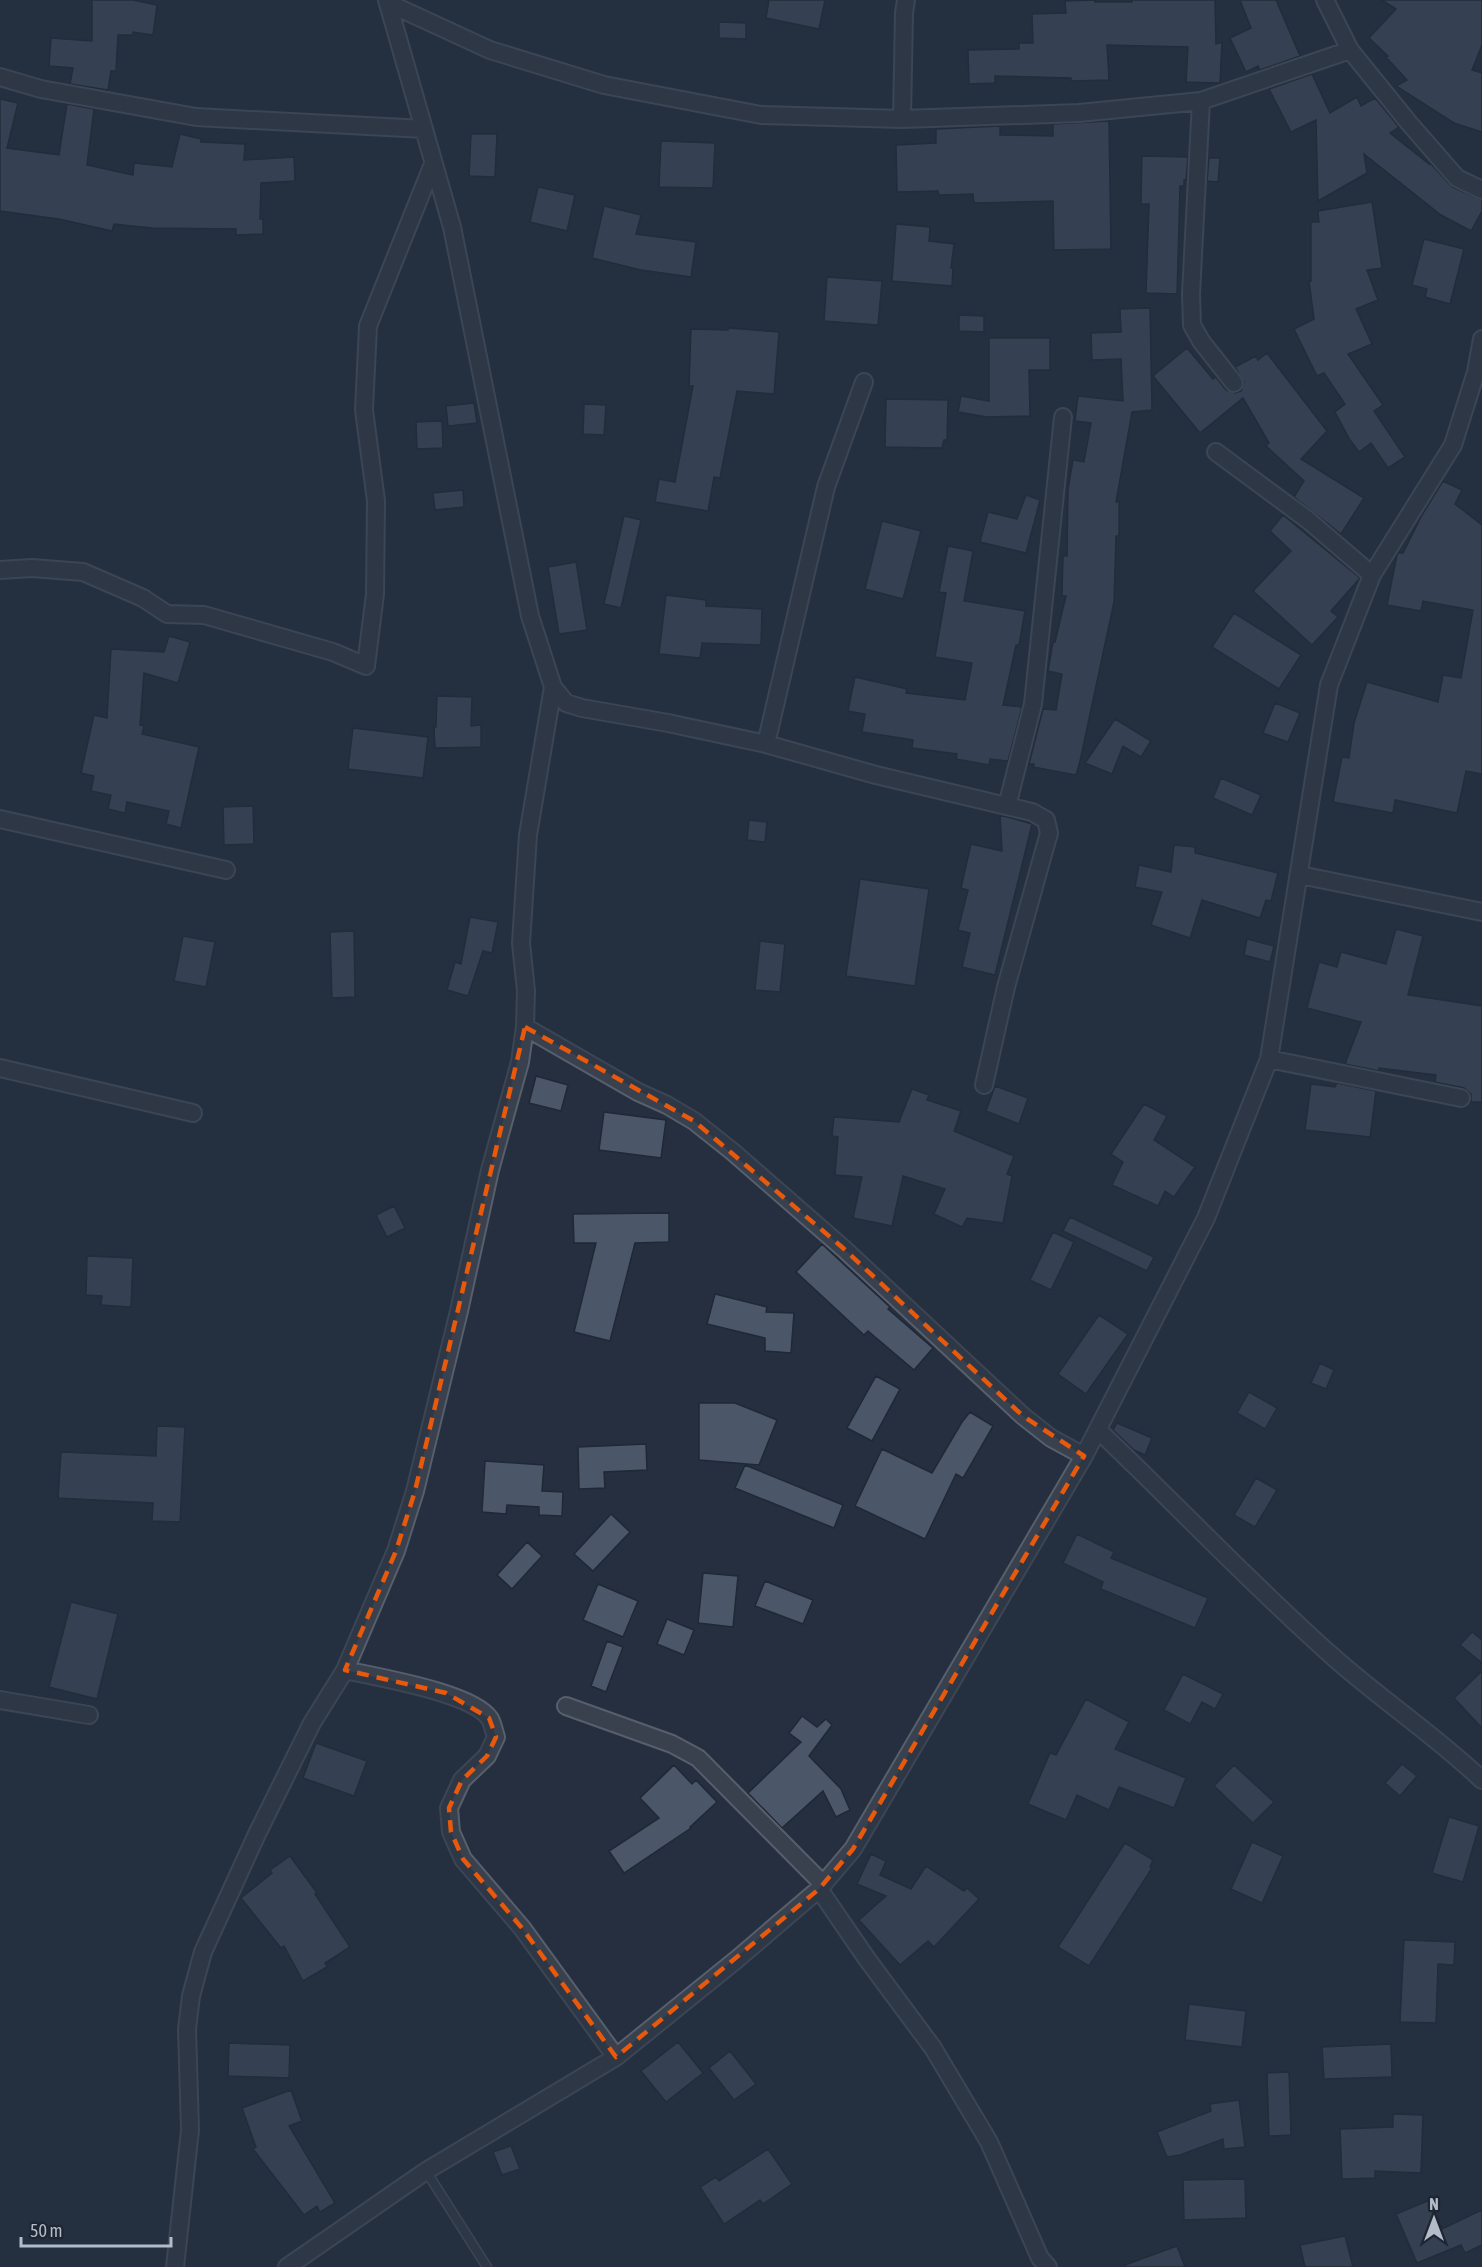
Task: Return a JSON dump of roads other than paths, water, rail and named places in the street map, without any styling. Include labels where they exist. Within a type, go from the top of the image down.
[{"type":"street","points":[[902,119],[906,0]]},
{"type":"street","points":[[1325,0],[1350,50],[1409,123],[1456,178],[1482,190]]},
{"type":"street","points":[[387,2],[490,50],[604,86],[761,115],[902,119],[1079,113],[1201,101],[1350,50]]},
{"type":"street","points":[[387,2],[452,227],[530,616],[553,687],[566,703],[582,708],[766,744],[876,775],[1032,812],[1046,820],[1049,833],[1006,987],[984,1085]]},
{"type":"street","points":[[0,77],[41,89],[196,117],[424,129]]},
{"type":"street","points":[[1201,101],[1191,294],[1192,325],[1201,341],[1234,383]]},
{"type":"street","points":[[0,570],[32,568],[82,572],[143,598],[167,614],[204,615],[333,652],[366,666],[375,594],[376,501],[364,410],[368,326],[433,164]]},
{"type":"street","points":[[286,2267],[426,2171],[616,2056],[736,1960],[821,1887],[859,1840],[1084,1456],[1206,1218],[1269,1059],[1329,685],[1372,575],[1453,445],[1476,372],[1482,339]]},
{"type":"street","points":[[766,744],[826,487],[864,382]]},
{"type":"street","points":[[1007,806],[1033,704],[1063,417]]},
{"type":"street","points":[[1216,452],[1308,520],[1372,575]]},
{"type":"street","points":[[175,2267],[190,2130],[187,2029],[191,1996],[203,1952],[257,1834],[312,1723],[345,1670],[396,1551],[415,1491],[459,1311],[490,1170],[520,1062],[525,1027],[526,991],[521,943],[528,835],[553,687]]},
{"type":"street","points":[[0,819],[226,870]]},
{"type":"street","points":[[1300,875],[1482,912]]},
{"type":"street","points":[[525,1027],[638,1092],[694,1121],[734,1152],[843,1248],[1023,1416],[1052,1438],[1084,1456]]},
{"type":"street","points":[[1269,1059],[1461,1098]]},
{"type":"street","points":[[0,1068],[194,1113]]},
{"type":"street","points":[[1098,1430],[1332,1656],[1455,1754],[1482,1780]]},
{"type":"street","points":[[345,1670],[446,1693],[489,1718],[496,1737],[487,1756],[462,1780],[449,1808],[451,1832],[463,1859],[522,1928],[616,2056]]},
{"type":"street","points":[[0,1700],[89,1715]]},
{"type":"street","points":[[566,1706],[672,1744],[698,1758],[821,1887],[867,1959],[933,2048],[989,2142],[1040,2258],[1047,2267]]},
{"type":"lane","points":[[426,2171],[487,2267]]}]
